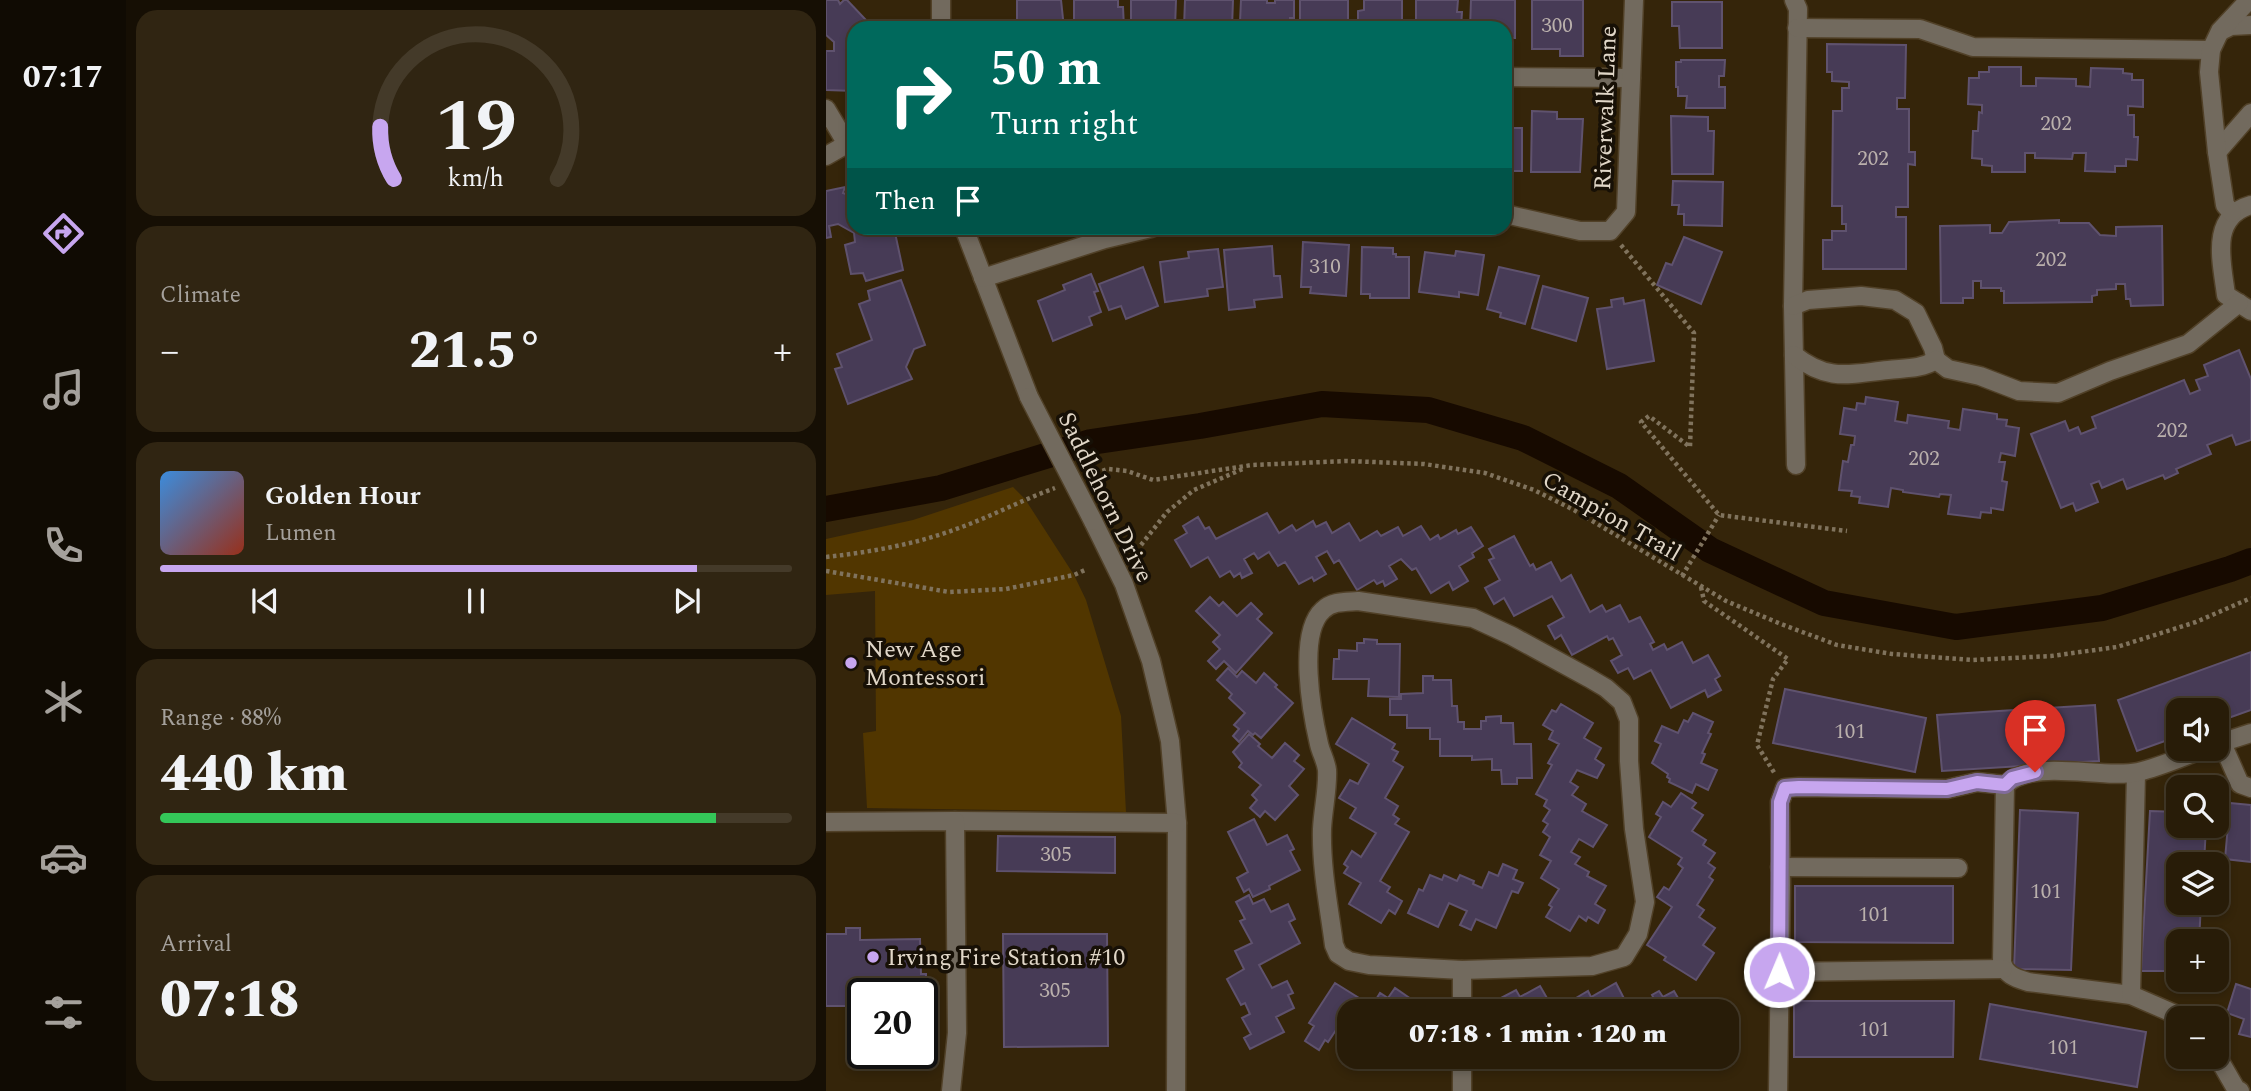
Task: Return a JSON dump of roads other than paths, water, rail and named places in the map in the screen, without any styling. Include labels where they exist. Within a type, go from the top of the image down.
[{"type":"street","points":[[940,21],[941,0]]},
{"type":"street","name":"Riverwalk Lane","points":[[1512,216],[1580,231],[1610,231],[1626,212],[1634,0]]},
{"type":"street","points":[[1794,0],[1798,9],[1793,306],[1796,465]]},
{"type":"street","points":[[2232,213],[2225,205],[2209,72],[2211,50],[2220,31],[2249,0]]},
{"type":"street","points":[[2220,31],[2231,26],[2251,25]]},
{"type":"street","points":[[1797,28],[1920,29],[1973,47],[2211,50]]},
{"type":"street","points":[[1512,77],[1631,78]]},
{"type":"street","points":[[826,109],[847,138]]},
{"type":"street","points":[[2217,152],[2251,113]]},
{"type":"street","points":[[826,156],[847,145]]},
{"type":"street","points":[[1793,306],[1808,300],[1861,296],[1895,300],[1916,313],[1937,360],[1948,369],[1980,376],[2019,391],[2058,393],[2110,371],[2188,344],[2245,307],[2226,295],[2220,248],[2224,228],[2232,213],[2251,205]]},
{"type":"street","name":"Saddlehorn Drive","points":[[967,235],[1029,397],[1124,584],[1151,661],[1170,741],[1177,823],[1176,1091]]},
{"type":"street","points":[[983,278],[1098,235]]},
{"type":"street","points":[[1794,355],[1819,371],[1846,376],[1924,367],[1937,360]]},
{"type":"street","points":[[1358,601],[1473,618],[1512,636],[1606,688],[1622,702],[1629,720],[1633,821],[1645,902],[1639,934],[1624,957],[1592,966],[1462,970],[1368,965],[1349,961],[1338,954],[1334,945],[1325,883],[1322,830],[1327,769],[1319,744],[1309,675],[1308,644],[1314,623],[1321,611],[1329,606],[1358,601]]},
{"type":"street","points":[[2229,741],[2251,733]]},
{"type":"street","points":[[2166,1010],[2131,995],[2028,982],[2012,977],[2003,969],[2001,962],[2005,785],[2012,778],[2035,772],[2136,773],[2170,761]]},
{"type":"street","points":[[2228,761],[2240,784],[2251,788]]},
{"type":"street","points":[[2131,995],[2136,773]]},
{"type":"street","points":[[1778,1091],[1780,802],[1785,788],[1947,789],[1977,782],[2005,785]]},
{"type":"street","points":[[951,1091],[957,1033],[955,821]]},
{"type":"street","points":[[826,822],[1177,823]]},
{"type":"street","points":[[1780,867],[1958,868]]},
{"type":"street","points":[[1779,972],[2003,969]]},
{"type":"street","points":[[1462,970],[1462,999]]},
{"type":"street","points":[[1462,1069],[1462,1091]]},
{"type":"street","points":[[2225,1069],[2237,1090]]},
{"type":"waterway","points":[[826,509],[941,488],[1091,442],[1322,404],[1428,410],[1523,438],[1619,486],[1710,550],[1824,603],[1956,627],[2102,608],[2251,561]]},
{"type":"place","name":"New Age Montessori","points":[[851,663]]},
{"type":"place","name":"Irving Fire Station #10","points":[[873,957]]}]
